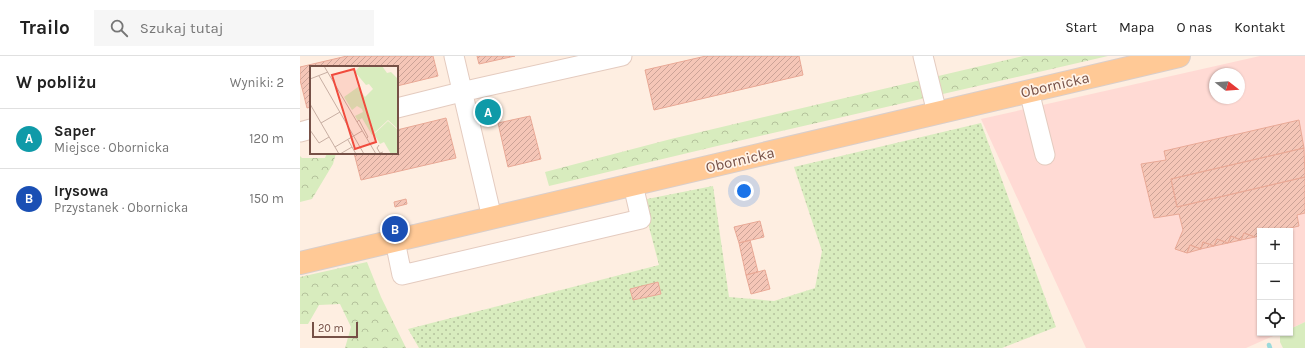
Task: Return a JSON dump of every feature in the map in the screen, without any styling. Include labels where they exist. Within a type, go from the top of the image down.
[{"type":"main road","name":"Obornicka","points":[[300,263],[1179,56]]},
{"type":"lane","points":[[454,56],[461,92],[492,218]]},
{"type":"lane","points":[[398,108],[622,56]]},
{"type":"lane","points":[[923,56],[937,113]]},
{"type":"lane","points":[[1029,91],[1045,155]]},
{"type":"lane","points":[[300,132],[310,129]]},
{"type":"lane","points":[[395,240],[402,275],[641,219],[633,185]]},
{"type":"shaded area","points":[[1260,56],[1305,56],[1305,322],[1293,328],[1293,228],[1257,228],[1257,336],[1273,336],[1246,348],[1086,348],[981,119]]},
{"type":"green space","points":[[1023,56],[1108,56],[549,186],[545,172],[671,139]]},
{"type":"green space","points":[[981,123],[1056,327],[1002,348],[419,348],[408,329],[659,265],[642,200],[713,186],[729,297],[774,301],[815,288],[822,251],[794,167]]},
{"type":"green space","points":[[327,154],[336,154],[333,164],[312,199],[300,202],[300,156],[302,158],[325,158]]},
{"type":"green space","points":[[367,262],[381,297],[406,348],[345,348],[351,327],[340,304],[319,305],[308,324],[300,324],[300,277]]},
{"type":"green space","points":[[1305,322],[1305,348],[1283,348],[1280,342],[1280,336],[1293,336],[1293,328]]},
{"type":"building","points":[[347,56],[433,56],[438,76],[398,86],[398,66],[310,66],[310,107],[307,108],[300,80],[300,67]]},
{"type":"building","points":[[477,56],[515,56],[479,64]]},
{"type":"building","points":[[706,56],[799,56],[803,75],[654,110],[645,70]]},
{"type":"building","points":[[530,116],[541,159],[508,167],[498,123]]},
{"type":"building","points":[[446,118],[456,158],[361,180],[354,154],[398,154],[398,130]]},
{"type":"building","points":[[1299,120],[1304,148],[1171,179],[1177,207],[1305,177],[1305,213],[1297,215],[1299,226],[1291,228],[1257,228],[1257,236],[1255,237],[1244,233],[1241,240],[1231,236],[1228,243],[1217,239],[1214,246],[1203,242],[1201,249],[1190,245],[1187,253],[1175,249],[1183,230],[1179,214],[1154,218],[1141,164],[1166,160],[1164,151]]},
{"type":"building","points":[[1304,148],[1305,177],[1177,207],[1171,179]]},
{"type":"building","points":[[406,199],[407,204],[395,207],[394,202]]},
{"type":"building","points":[[760,221],[764,237],[739,243],[734,227]]},
{"type":"building","points":[[1244,233],[1255,237],[1241,240]]},
{"type":"building","points":[[1231,236],[1241,240],[1228,243]]},
{"type":"building","points":[[1217,239],[1228,243],[1214,246]]},
{"type":"building","points":[[750,240],[758,272],[746,275],[739,243]]},
{"type":"building","points":[[1203,242],[1214,246],[1201,249]]},
{"type":"building","points":[[1190,245],[1201,249],[1187,253]]},
{"type":"building","points":[[765,270],[770,289],[751,294],[746,275]]},
{"type":"building","points":[[658,282],[661,294],[633,300],[630,289]]},
{"type":"place","name":"Saper","points":[[488,112]]},
{"type":"place","name":"Irysowa","points":[[395,229]]}]
